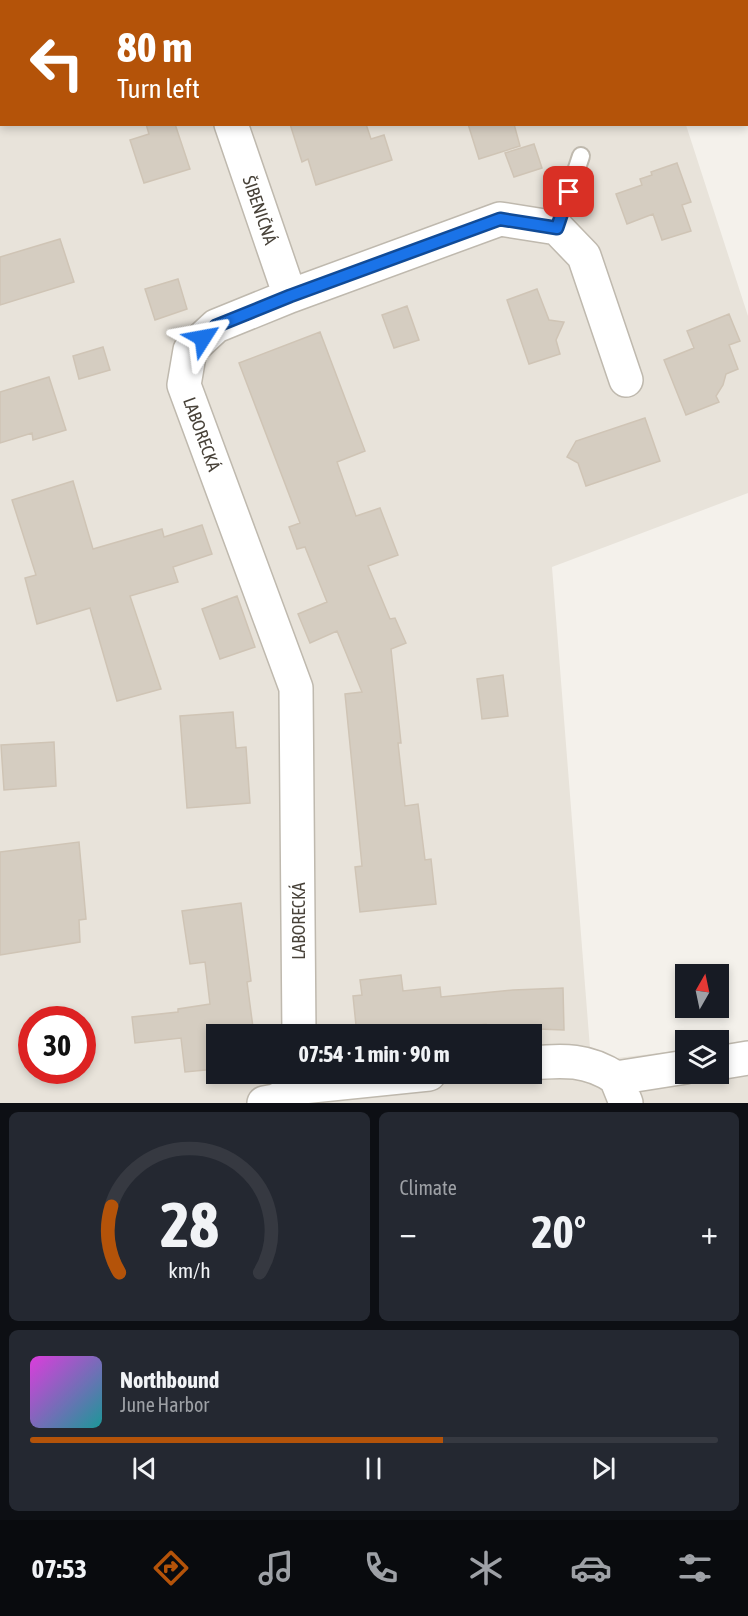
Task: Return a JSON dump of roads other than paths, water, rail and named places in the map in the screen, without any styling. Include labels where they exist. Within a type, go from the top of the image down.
[{"type":"street","name":"ŠIBENIČNÁ","points":[[232,126],[290,296]]},
{"type":"street","name":"LABORECKÁ","points":[[299,1024],[296,688],[184,385],[190,350],[216,326],[290,296],[500,219],[557,228]]},
{"type":"street","points":[[557,228],[584,256],[626,380]]},
{"type":"street","points":[[729,1061],[748,1058]]},
{"type":"street","points":[[542,1063],[559,1061],[597,1065],[621,1090],[675,1071]]},
{"type":"street","points":[[264,1103],[274,1101],[297,1084]]},
{"type":"lane","points":[[557,228],[581,156]]}]
